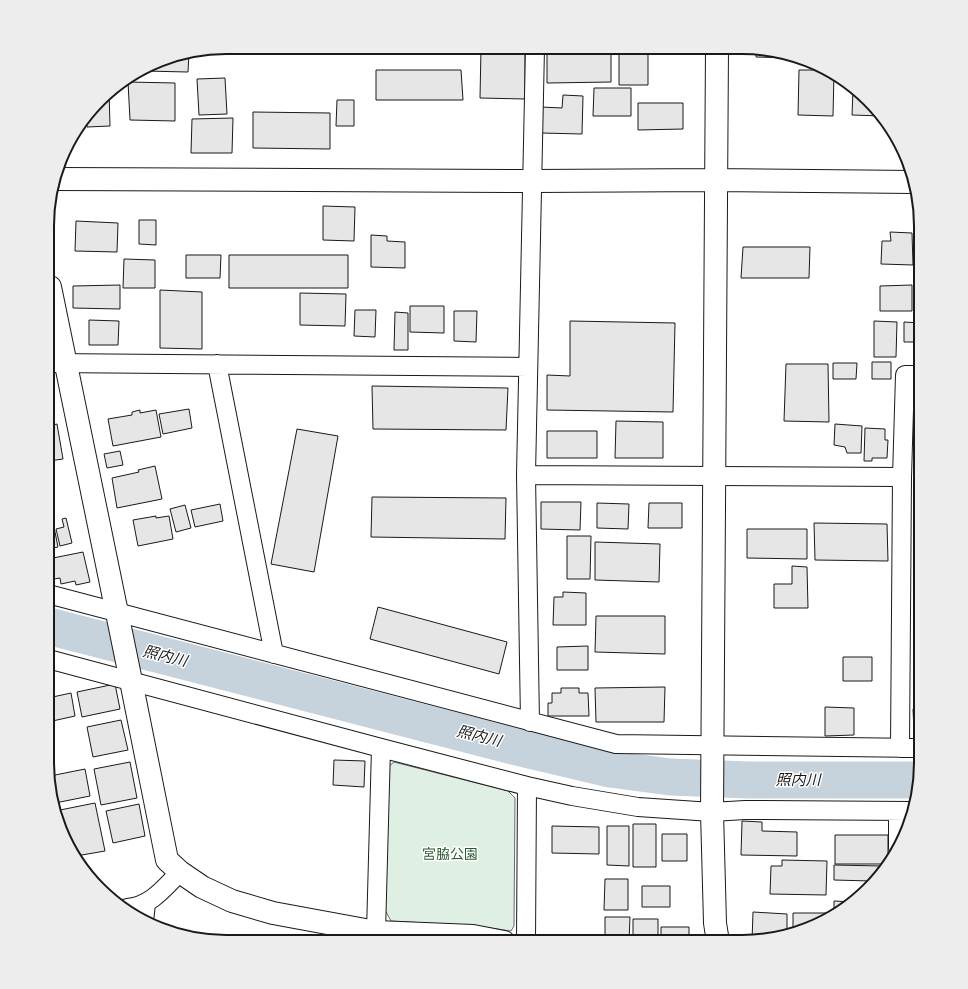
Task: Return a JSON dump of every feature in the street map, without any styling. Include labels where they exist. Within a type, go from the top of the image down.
[{"type":"street","points":[[530,722],[526,475],[535,54]]},
{"type":"street","points":[[717,54],[715,180],[714,744],[712,812],[715,923],[717,935]]},
{"type":"street","points":[[61,179],[533,181],[715,180],[908,182]]},
{"type":"street","points":[[54,330],[57,362],[117,612],[132,680],[167,860],[180,872],[202,887],[232,901],[273,913],[376,932],[449,935]]},
{"type":"street","points":[[57,362],[528,367]]},
{"type":"street","points":[[217,364],[274,654]]},
{"type":"street","points":[[900,748],[902,477],[906,375],[914,375]]},
{"type":"street","points":[[526,475],[902,477]]},
{"type":"street","points":[[54,596],[616,744],[714,744],[914,748]]},
{"type":"street","points":[[54,660],[132,680],[380,748],[527,786],[572,796],[638,807],[712,812],[745,810],[904,811],[901,829]]},
{"type":"street","points":[[376,932],[380,748]]},
{"type":"street","points":[[526,935],[527,786]]},
{"type":"street","points":[[132,907],[146,904],[180,872]]},
{"type":"street","points":[[145,914],[146,904]]},
{"type":"green space","name":"宮脇公園","points":[[394,762],[508,791],[515,798],[514,926],[511,931],[477,926],[391,921],[385,910],[387,768]]},
{"type":"building","points":[[481,54],[525,54],[525,99],[480,98]]},
{"type":"building","points":[[547,54],[611,54],[611,82],[547,83]]},
{"type":"building","points":[[619,54],[648,54],[648,85],[619,85]]},
{"type":"building","points":[[756,54],[778,58],[756,57]]},
{"type":"building","points":[[189,58],[188,72],[152,71]]},
{"type":"building","points":[[376,70],[461,70],[463,100],[376,100]]},
{"type":"building","points":[[799,70],[814,70],[834,80],[833,116],[798,115]]},
{"type":"building","points":[[225,78],[227,114],[199,115],[197,79]]},
{"type":"building","points":[[132,82],[175,83],[175,121],[130,120],[128,84]]},
{"type":"building","points":[[594,88],[631,88],[631,116],[593,116]]},
{"type":"building","points":[[563,95],[583,96],[582,134],[541,133],[541,107],[562,108]]},
{"type":"building","points":[[853,95],[864,104],[873,116],[852,115]]},
{"type":"building","points":[[109,100],[110,126],[87,127],[90,121]]},
{"type":"building","points":[[337,100],[354,100],[354,126],[336,126]]},
{"type":"building","points":[[638,103],[683,103],[683,129],[638,130]]},
{"type":"building","points":[[253,112],[330,113],[330,149],[253,148]]},
{"type":"building","points":[[233,118],[232,153],[191,153],[192,119]]},
{"type":"building","points":[[323,206],[355,207],[354,241],[323,240]]},
{"type":"building","points":[[139,220],[156,220],[156,245],[139,244]]},
{"type":"building","points":[[76,221],[118,223],[117,252],[75,251]]},
{"type":"building","points":[[890,232],[912,233],[913,265],[881,264],[882,241],[891,241]]},
{"type":"building","points":[[371,235],[387,236],[387,241],[405,242],[405,268],[371,267]]},
{"type":"building","points":[[743,247],[810,247],[809,278],[741,278]]},
{"type":"building","points":[[186,255],[221,255],[220,278],[186,278]]},
{"type":"building","points":[[229,255],[348,255],[348,288],[229,288]]},
{"type":"building","points":[[124,259],[155,260],[155,288],[123,288]]},
{"type":"building","points":[[120,285],[120,309],[73,308],[73,286]]},
{"type":"building","points":[[912,285],[912,311],[880,311],[880,286]]},
{"type":"building","points":[[160,290],[202,292],[202,349],[160,348]]},
{"type":"building","points":[[300,293],[346,294],[345,326],[300,325]]},
{"type":"building","points":[[410,306],[444,306],[444,333],[410,332]]},
{"type":"building","points":[[355,310],[376,310],[375,337],[354,336]]},
{"type":"building","points":[[454,311],[477,311],[476,342],[454,341]]},
{"type":"building","points":[[395,312],[408,313],[408,350],[394,350]]},
{"type":"building","points":[[89,320],[119,321],[118,345],[89,345]]},
{"type":"building","points":[[570,321],[675,323],[673,412],[547,410],[547,375],[570,376]]},
{"type":"building","points":[[874,321],[897,322],[896,357],[874,357]]},
{"type":"building","points":[[904,322],[914,323],[914,342],[904,342]]},
{"type":"building","points":[[872,362],[891,362],[891,379],[872,379]]},
{"type":"building","points":[[833,363],[857,363],[856,379],[833,379]]},
{"type":"building","points":[[786,364],[828,364],[829,422],[784,421]]},
{"type":"building","points":[[372,386],[508,388],[506,430],[373,429]]},
{"type":"building","points":[[189,409],[192,428],[163,434],[159,414]]},
{"type":"building","points":[[140,410],[140,413],[156,410],[161,437],[113,446],[108,419],[132,415],[132,412]]},
{"type":"building","points":[[616,421],[663,422],[663,458],[615,458]]},
{"type":"building","points":[[57,424],[63,459],[54,460],[54,425]]},
{"type":"building","points":[[835,424],[862,426],[861,453],[847,453],[845,447],[834,445]]},
{"type":"building","points":[[865,428],[885,429],[885,440],[888,440],[887,458],[872,458],[872,461],[864,461]]},
{"type":"building","points":[[297,429],[338,436],[314,572],[271,564]]},
{"type":"building","points":[[547,431],[597,431],[597,458],[547,458]]},
{"type":"building","points":[[120,451],[123,465],[107,468],[104,454]]},
{"type":"building","points":[[155,466],[162,499],[117,508],[112,478],[139,472],[138,470]]},
{"type":"building","points":[[372,497],[506,498],[505,539],[371,537]]},
{"type":"building","points":[[541,502],[581,502],[580,530],[541,529]]},
{"type":"building","points":[[597,503],[629,504],[628,529],[597,528]]},
{"type":"building","points":[[649,503],[682,503],[682,528],[648,528]]},
{"type":"building","points":[[220,504],[223,521],[195,527],[191,510]]},
{"type":"building","points":[[185,505],[191,528],[176,532],[170,509]]},
{"type":"building","points":[[156,516],[156,518],[169,516],[173,539],[138,546],[133,520]]},
{"type":"building","points":[[66,518],[72,543],[60,546],[56,529],[64,527],[62,519]]},
{"type":"building","points":[[814,523],[887,524],[888,561],[815,560]]},
{"type":"building","points":[[54,527],[58,547],[54,548]]},
{"type":"building","points":[[747,529],[807,529],[807,559],[747,558]]},
{"type":"building","points":[[567,536],[591,536],[590,579],[567,579]]},
{"type":"building","points":[[595,542],[660,544],[659,582],[595,580]]},
{"type":"building","points":[[83,552],[90,582],[76,585],[75,581],[61,584],[60,578],[54,579],[54,558]]},
{"type":"building","points":[[792,566],[807,567],[808,608],[774,608],[774,584],[792,584]]},
{"type":"building","points":[[563,592],[586,593],[586,625],[553,625],[554,597],[563,597]]},
{"type":"building","points":[[378,607],[507,642],[499,674],[370,639]]},
{"type":"building","points":[[596,616],[665,616],[665,654],[595,652]]},
{"type":"building","points":[[588,646],[588,670],[557,670],[557,647]]},
{"type":"building","points":[[843,657],[872,657],[872,681],[843,681]]},
{"type":"building","points":[[115,684],[120,709],[82,717],[77,692]]},
{"type":"building","points":[[665,687],[664,722],[596,722],[595,688]]},
{"type":"building","points":[[561,688],[579,688],[579,693],[588,693],[589,716],[548,716],[548,703],[552,703],[552,693],[561,693]]},
{"type":"building","points":[[71,693],[75,716],[54,721],[54,697]]},
{"type":"building","points":[[825,707],[854,708],[854,735],[825,736]]},
{"type":"building","points":[[913,709],[914,709],[914,732]]},
{"type":"building","points":[[121,720],[128,750],[93,757],[87,727]]},
{"type":"building","points":[[334,760],[365,761],[364,787],[333,785]]},
{"type":"building","points":[[130,762],[137,798],[101,805],[94,769]]},
{"type":"building","points":[[85,769],[90,796],[58,802],[54,775]]},
{"type":"building","points":[[95,803],[105,851],[81,855],[67,829],[61,810]]},
{"type":"building","points":[[139,804],[145,836],[113,843],[106,811]]},
{"type":"building","points":[[742,821],[762,822],[762,831],[797,832],[797,856],[741,855]]},
{"type":"building","points":[[633,824],[656,824],[656,867],[633,867]]},
{"type":"building","points":[[552,826],[599,827],[599,854],[552,853]]},
{"type":"building","points":[[607,826],[629,826],[629,866],[607,865]]},
{"type":"building","points":[[662,834],[687,834],[687,861],[662,861]]},
{"type":"building","points":[[835,835],[888,835],[888,854],[881,864],[835,864]]},
{"type":"building","points":[[782,860],[827,861],[826,895],[770,894],[771,866],[782,866]]},
{"type":"building","points":[[834,865],[880,866],[867,881],[834,880]]},
{"type":"building","points":[[605,879],[628,879],[628,910],[604,910]]},
{"type":"building","points":[[642,886],[670,886],[670,907],[642,907]]},
{"type":"building","points":[[834,901],[844,901],[838,906],[834,908]]},
{"type":"building","points":[[753,912],[787,914],[787,929],[752,935]]},
{"type":"building","points":[[793,913],[826,913],[808,922],[793,927]]},
{"type":"building","points":[[605,917],[630,917],[629,935],[605,935]]},
{"type":"building","points":[[633,919],[658,919],[658,935],[633,935]]},
{"type":"building","points":[[661,927],[689,927],[689,935],[661,935]]},
{"type":"waterway","name":"照内川","points":[[54,628],[513,746],[610,769],[670,777],[748,780],[913,780]]}]
